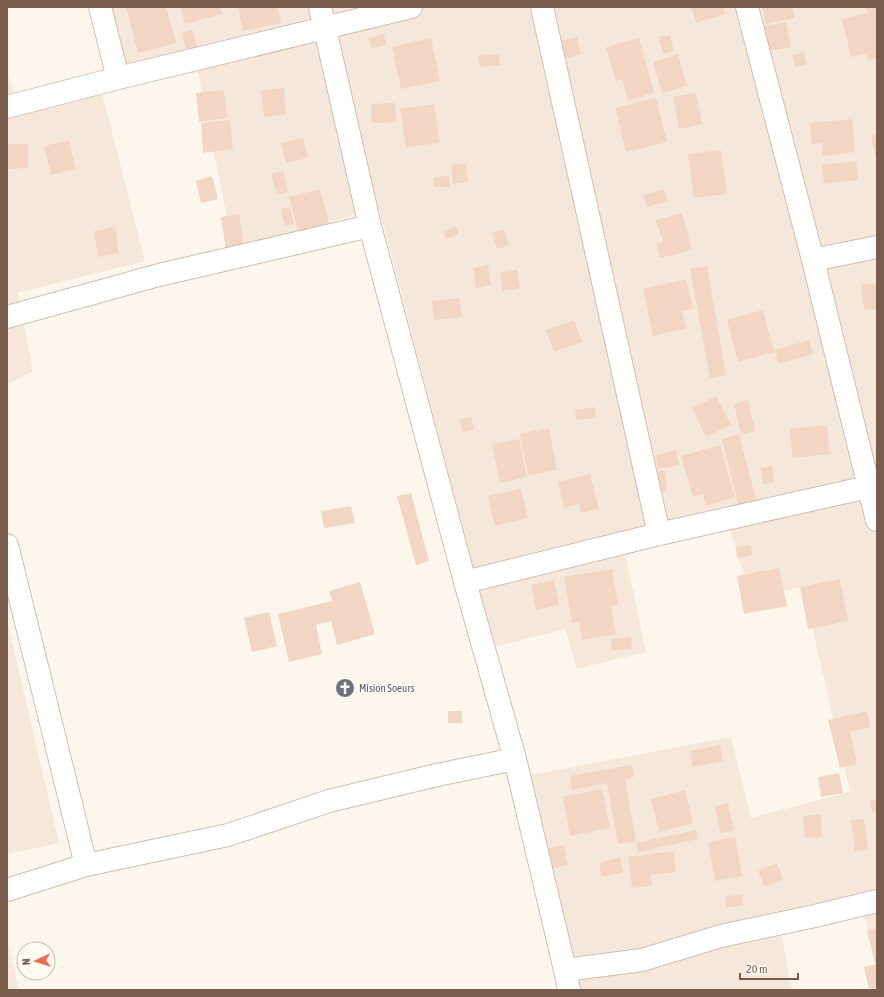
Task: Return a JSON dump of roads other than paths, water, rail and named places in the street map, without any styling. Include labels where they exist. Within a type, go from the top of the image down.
[{"type":"street","points":[[100,7],[118,78]]},
{"type":"street","points":[[7,108],[118,78],[322,17],[411,7]]},
{"type":"street","points":[[542,7],[659,534]]},
{"type":"street","points":[[747,7],[873,486],[877,520]]},
{"type":"street","points":[[322,17],[370,226],[515,759],[567,980],[642,960],[721,936],[877,901]]},
{"type":"street","points":[[7,317],[158,275],[370,226]]},
{"type":"street","points":[[813,260],[877,247]]},
{"type":"street","points":[[466,582],[659,534],[873,486]]},
{"type":"street","points":[[7,545],[86,866]]},
{"type":"street","points":[[7,890],[86,866],[228,835],[329,801],[438,775],[515,759]]},
{"type":"place","name":"Mision Soeurs","points":[[345,688]]}]
